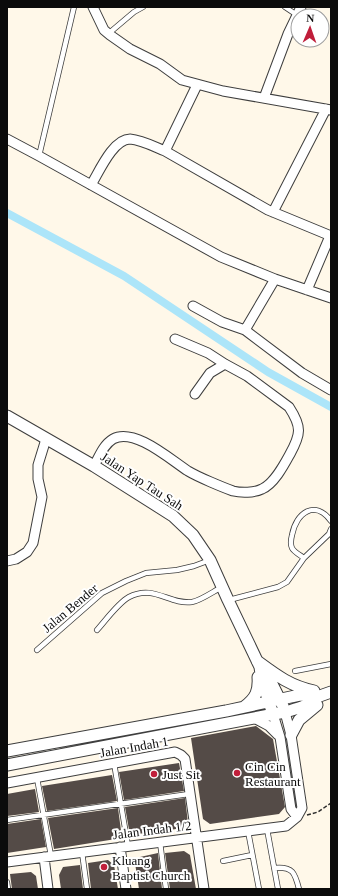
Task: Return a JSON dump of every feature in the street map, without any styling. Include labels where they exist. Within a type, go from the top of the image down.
[{"type":"street","points":[[93,7],[104,30],[108,34],[130,49],[160,64],[182,80],[197,85],[329,109],[273,212]]},
{"type":"street","points":[[264,98],[290,31]]},
{"type":"street","points":[[165,151],[197,85]]},
{"type":"street","points":[[7,139],[221,257],[275,279],[331,298]]},
{"type":"street","points":[[91,185],[110,153],[116,145],[123,141],[131,139],[165,151],[273,212],[330,236],[307,290]]},
{"type":"street","points":[[245,330],[275,279]]},
{"type":"street","points":[[193,306],[222,322],[245,330],[302,372],[331,390]]},
{"type":"street","points":[[94,466],[102,451],[112,440],[124,437],[133,438],[148,445],[190,472],[234,491],[254,492],[264,489],[280,472],[298,440],[298,424],[289,407],[247,376],[208,353],[175,339]]},
{"type":"street","points":[[195,394],[210,373],[225,364]]},
{"type":"street","name":"Jalan Yap Tau Sah","points":[[7,416],[94,466],[173,516],[193,535],[210,560],[259,664],[262,681],[273,714]]},
{"type":"street","points":[[7,561],[16,559],[27,552],[33,543],[42,497],[38,479],[38,465],[46,439]]},
{"type":"street","points":[[259,664],[291,685],[316,692],[331,692]]},
{"type":"street","points":[[259,664],[269,678],[285,712],[285,736],[302,808],[296,818]]},
{"type":"street","points":[[242,708],[252,701],[257,690],[259,664]]},
{"type":"street","points":[[7,751],[242,708],[300,695],[317,697],[331,692]]},
{"type":"street","points":[[285,736],[299,720],[331,692]]},
{"type":"street","points":[[7,765],[285,712],[305,707],[311,704],[317,697]]},
{"type":"street","points":[[273,714],[285,736]]},
{"type":"street","points":[[254,718],[285,736]]},
{"type":"street","name":"Jalan Indah 1","points":[[7,783],[175,752],[181,754],[185,759],[204,889]]},
{"type":"street","name":"Jalan Indah 1/2","points":[[7,862],[267,829],[286,826],[296,818]]},
{"type":"street","points":[[124,846],[126,889]]},
{"type":"street","points":[[47,856],[48,889]]},
{"type":"lane","points":[[39,156],[74,7]]},
{"type":"lane","points":[[108,34],[142,7]]},
{"type":"lane","points":[[304,558],[292,548],[291,543],[293,529],[299,516],[312,510],[320,511],[331,521]]},
{"type":"lane","points":[[228,600],[278,587],[287,582],[304,558],[329,534],[331,529]]},
{"type":"lane","name":"Jalan Bender","points":[[37,650],[102,593],[146,573],[177,570],[210,560]]},
{"type":"lane","points":[[97,630],[125,600],[138,594],[151,592],[173,600],[194,602],[222,587]]},
{"type":"lane","points":[[295,671],[331,664]]},
{"type":"lane","points":[[114,763],[121,804],[124,846]]},
{"type":"lane","points":[[37,778],[44,815],[47,856]]},
{"type":"lane","points":[[7,820],[189,794]]},
{"type":"lane","points":[[267,829],[278,889]]},
{"type":"lane","points":[[248,831],[259,889]]},
{"type":"lane","points":[[160,842],[166,889]]},
{"type":"lane","points":[[82,852],[87,889]]},
{"type":"lane","points":[[223,861],[252,855]]},
{"type":"lane","points":[[274,868],[282,867],[292,871],[296,876],[299,889]]},
{"type":"lane","points":[[7,882],[8,889]]},
{"type":"path","points":[[296,818],[318,812],[331,803]]},
{"type":"building","name":"Cin Cin Restaurant","points":[[256,726],[273,739],[285,807],[279,814],[210,824],[203,819],[191,738]]},
{"type":"building","points":[[179,763],[184,791],[124,800],[119,772]]},
{"type":"building","points":[[112,775],[117,801],[47,811],[42,786]]},
{"type":"building","points":[[35,789],[39,812],[7,816],[7,794]]},
{"type":"building","points":[[185,798],[188,823],[184,828],[130,835],[125,807]]},
{"type":"building","points":[[118,808],[122,838],[54,849],[48,818]]},
{"type":"building","points":[[41,819],[46,847],[7,853],[7,824]]},
{"type":"building","points":[[184,851],[190,855],[196,889],[170,889],[165,853]]},
{"type":"building","points":[[158,853],[162,889],[139,889],[135,863],[140,857]]},
{"type":"building","points":[[108,860],[114,865],[118,889],[91,889],[88,863]]},
{"type":"building","points":[[80,865],[83,889],[61,889],[59,875],[63,867]]},
{"type":"building","points":[[31,872],[36,876],[38,889],[12,889],[10,874]]},
{"type":"waterway","points":[[7,213],[124,276],[268,372],[331,407]]},
{"type":"place","name":"Cin Cin Restaurant","points":[[237,773]]},
{"type":"place","name":"Just Sit","points":[[154,774]]},
{"type":"place","name":"Kluang Baptist Church","points":[[104,867]]}]
